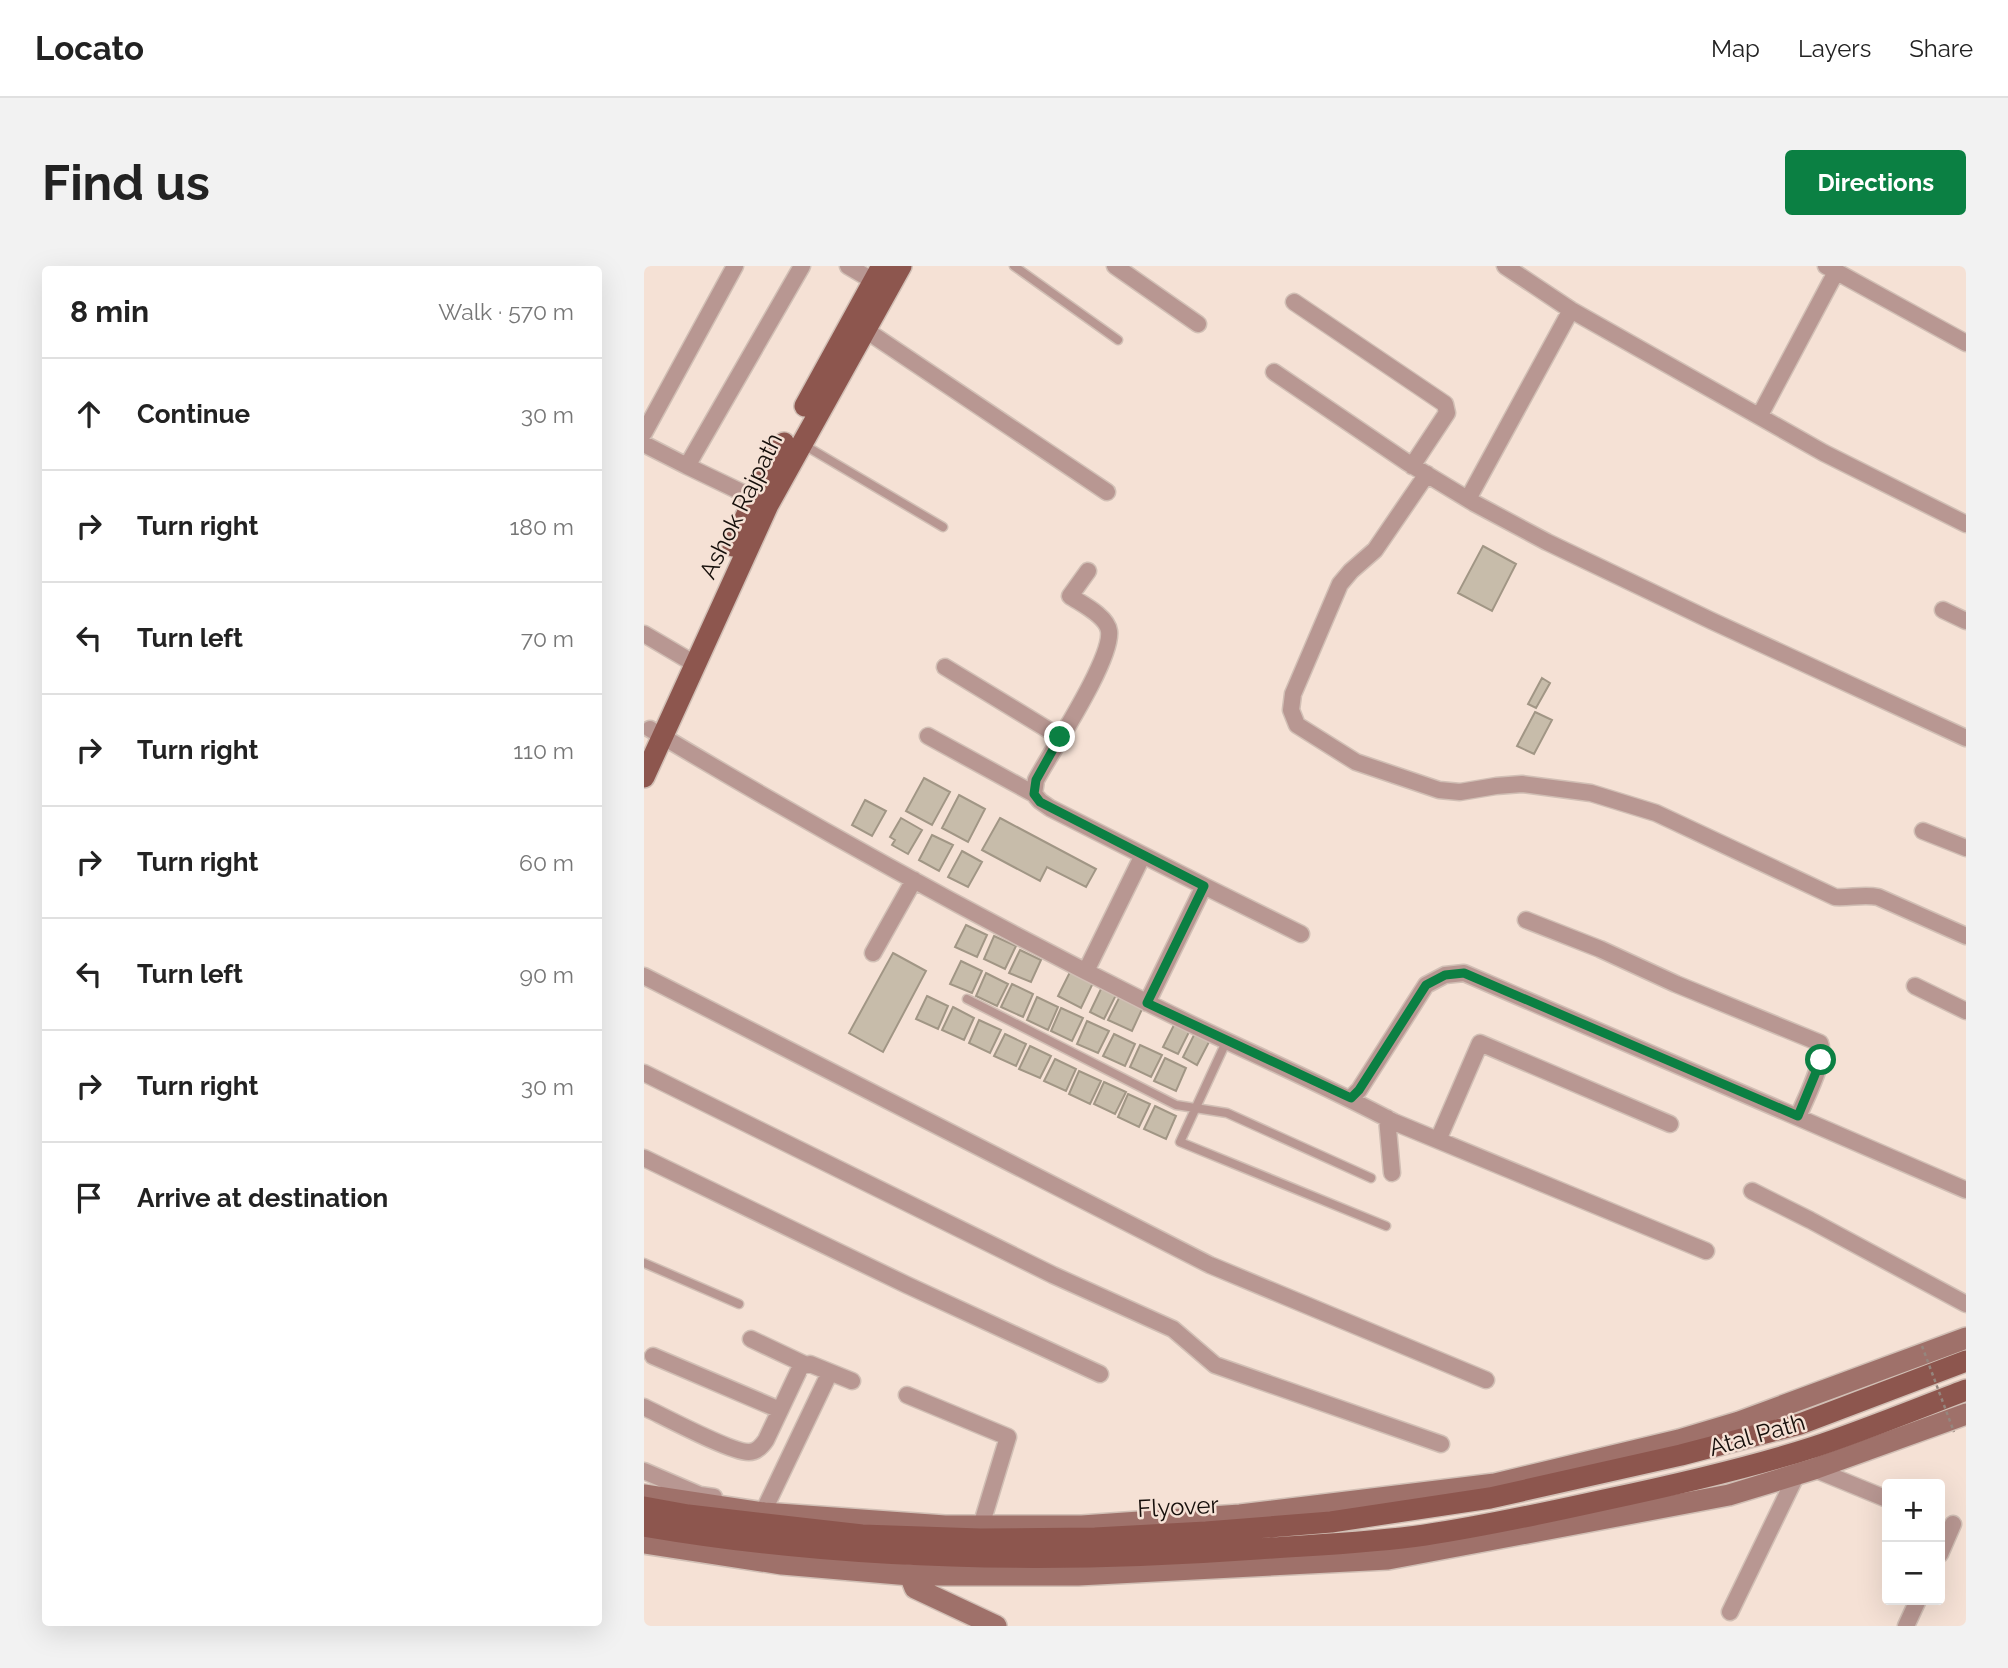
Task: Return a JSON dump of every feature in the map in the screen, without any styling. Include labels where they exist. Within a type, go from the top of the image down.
[{"type":"main road","name":"Ashok Rajpath","points":[[644,777],[652,736],[761,501],[881,279],[901,266]]},
{"type":"main road","name":"Ashok Rajpath","points":[[761,501],[800,443],[864,329],[881,279]]},
{"type":"main road","name":"Flyover","points":[[644,1507],[862,1535],[979,1539],[1095,1538],[1331,1522],[1490,1498],[1681,1454],[1706,1440],[1800,1424],[1966,1361]]},
{"type":"main road","name":"Atal Path","points":[[1558,1519],[1813,1447],[1966,1390]]},
{"type":"main road","name":"Flyover","points":[[644,1525],[762,1543],[856,1553],[972,1558],[1078,1558],[1209,1553],[1325,1544],[1425,1535],[1526,1517],[1558,1519]]},
{"type":"street","points":[[644,433],[735,266]]},
{"type":"street","points":[[687,466],[802,266]]},
{"type":"street","points":[[848,266],[881,279]]},
{"type":"street","points":[[1115,266],[1198,324]]},
{"type":"street","points":[[1504,266],[1571,310],[1824,453],[1966,524]]},
{"type":"street","points":[[1760,415],[1831,269],[1966,343]]},
{"type":"street","points":[[1294,302],[1445,404],[1447,414],[1412,466]]},
{"type":"street","points":[[1468,499],[1571,310]]},
{"type":"street","points":[[864,329],[1107,492]]},
{"type":"street","points":[[1274,372],[1412,466],[1547,542],[1966,738]]},
{"type":"street","points":[[644,443],[761,501]]},
{"type":"street","points":[[1427,474],[1375,550],[1340,584],[1293,694],[1291,710],[1297,725],[1356,762],[1439,790],[1460,792],[1522,784],[1553,787],[1591,793],[1657,813],[1835,897],[1878,897],[1966,936]]},
{"type":"street","points":[[1034,794],[1036,780],[1098,670],[1106,649],[1110,631],[1106,622],[1070,596],[1088,571]]},
{"type":"street","points":[[1943,610],[1966,621]]},
{"type":"street","points":[[644,634],[689,661]]},
{"type":"street","points":[[946,667],[1060,737]]},
{"type":"street","points":[[652,736],[914,880],[1147,1003],[1351,1098],[1387,1118],[1706,1251]]},
{"type":"street","points":[[928,736],[1034,794],[1050,808],[1301,934]]},
{"type":"street","points":[[1923,831],[1966,848]]},
{"type":"street","points":[[1086,971],[1143,855]]},
{"type":"street","points":[[873,953],[914,880]]},
{"type":"street","points":[[1147,1003],[1204,886]]},
{"type":"street","points":[[1526,920],[1821,1043],[1821,1060],[1798,1116]]},
{"type":"street","points":[[1351,1098],[1359,1090],[1426,985],[1445,975],[1464,973],[1966,1190]]},
{"type":"street","points":[[644,976],[1210,1265],[1486,1380]]},
{"type":"street","points":[[1915,986],[1966,1012]]},
{"type":"street","points":[[1437,1140],[1480,1043],[1670,1124]]},
{"type":"street","points":[[644,1073],[1053,1275],[1173,1329],[1215,1365],[1441,1444]]},
{"type":"street","points":[[1387,1118],[1392,1173]]},
{"type":"street","points":[[644,1158],[907,1285],[1100,1374]]},
{"type":"street","points":[[1752,1191],[1966,1304]]},
{"type":"street","points":[[644,1495],[765,1511],[945,1526],[1082,1526],[1240,1515],[1495,1484],[1706,1440],[1739,1422],[1966,1338]]},
{"type":"street","points":[[751,1339],[804,1364],[852,1381]]},
{"type":"street","points":[[653,1356],[780,1410]]},
{"type":"street","points":[[644,1407],[731,1448],[749,1452],[759,1448],[766,1440],[804,1364]]},
{"type":"street","points":[[765,1511],[830,1372]]},
{"type":"street","points":[[907,1395],[1008,1437],[981,1526]]},
{"type":"street","points":[[644,1544],[782,1564],[909,1575],[1078,1575],[1388,1559],[1558,1519],[1728,1496],[1960,1423]]},
{"type":"street","points":[[644,1471],[700,1495],[765,1511]]},
{"type":"street","points":[[1806,1472],[1882,1497]]},
{"type":"street","points":[[1730,1612],[1806,1472]]},
{"type":"street","points":[[1945,1542],[1953,1524]]},
{"type":"street","points":[[909,1575],[915,1588],[996,1626]]},
{"type":"street","points":[[1906,1626],[1916,1605]]},
{"type":"lane","points":[[1014,266],[1118,340]]},
{"type":"lane","points":[[800,443],[943,527]]},
{"type":"lane","points":[[967,999],[1176,1105],[1227,1113],[1371,1178]]},
{"type":"lane","points":[[1227,1040],[1180,1142],[1386,1226]]},
{"type":"lane","points":[[644,1264],[739,1304]]},
{"type":"path","points":[[1922,1346],[1960,1423]]},
{"type":"building","points":[[1483,546],[1516,564],[1492,611],[1458,593]]},
{"type":"building","points":[[1542,678],[1550,683],[1536,708],[1528,704]]},
{"type":"building","points":[[1535,712],[1552,720],[1534,754],[1517,746]]},
{"type":"building","points":[[924,778],[950,792],[932,825],[906,811]]},
{"type":"building","points":[[959,795],[985,809],[968,842],[942,828]]},
{"type":"building","points":[[865,800],[886,811],[872,836],[852,825]]},
{"type":"building","points":[[901,818],[922,830],[908,854],[892,845],[895,840],[890,837]]},
{"type":"building","points":[[1000,818],[1096,869],[1086,887],[1047,867],[1040,881],[982,850]]},
{"type":"building","points":[[932,835],[953,845],[939,871],[919,860]]},
{"type":"building","points":[[962,851],[982,862],[968,887],[948,877]]},
{"type":"building","points":[[966,925],[987,935],[977,957],[955,947]]},
{"type":"building","points":[[994,936],[1016,946],[1005,969],[984,959]]},
{"type":"building","points":[[1020,950],[1041,960],[1031,982],[1009,973]]},
{"type":"building","points":[[893,953],[926,971],[883,1052],[849,1033]]},
{"type":"building","points":[[961,961],[982,971],[972,993],[950,984]]},
{"type":"building","points":[[1070,972],[1093,983],[1081,1008],[1058,996]]},
{"type":"building","points":[[986,973],[1008,984],[997,1006],[976,996]]},
{"type":"building","points":[[1012,984],[1033,994],[1023,1017],[1001,1007]]},
{"type":"building","points":[[1102,987],[1116,995],[1104,1019],[1090,1012]]},
{"type":"building","points":[[927,996],[948,1006],[938,1029],[916,1019]]},
{"type":"building","points":[[1120,996],[1143,1007],[1132,1031],[1108,1020]]},
{"type":"building","points":[[1037,997],[1058,1007],[1048,1030],[1027,1020]]},
{"type":"building","points":[[953,1007],[974,1018],[964,1040],[942,1030]]},
{"type":"building","points":[[1061,1008],[1083,1018],[1072,1041],[1051,1031]]},
{"type":"building","points":[[979,1020],[1001,1030],[990,1053],[969,1043]]},
{"type":"building","points":[[1087,1021],[1109,1031],[1098,1053],[1077,1044]]},
{"type":"building","points":[[1175,1023],[1190,1030],[1178,1054],[1163,1047]]},
{"type":"building","points":[[1195,1033],[1210,1040],[1197,1065],[1183,1057]]},
{"type":"building","points":[[1005,1034],[1026,1044],[1016,1066],[994,1056]]},
{"type":"building","points":[[1114,1034],[1135,1044],[1125,1066],[1103,1056]]},
{"type":"building","points":[[1140,1045],[1162,1055],[1151,1077],[1130,1067]]},
{"type":"building","points":[[1030,1046],[1051,1056],[1040,1078],[1019,1069]]},
{"type":"building","points":[[1165,1058],[1186,1068],[1176,1091],[1154,1081]]},
{"type":"building","points":[[1055,1059],[1076,1069],[1066,1091],[1044,1081]]},
{"type":"building","points":[[1079,1071],[1101,1081],[1090,1104],[1069,1094]]},
{"type":"building","points":[[1104,1082],[1126,1092],[1115,1114],[1094,1104]]},
{"type":"building","points":[[1128,1094],[1150,1104],[1139,1127],[1118,1117]]},
{"type":"building","points":[[1155,1106],[1176,1116],[1166,1139],[1144,1129]]},
{"type":"route","points":[[1060,737],[1036,780],[1034,794],[1040,802],[1204,886],[1147,1003],[1351,1098],[1359,1090],[1426,985],[1445,975],[1464,973],[1798,1116],[1821,1060]]}]
